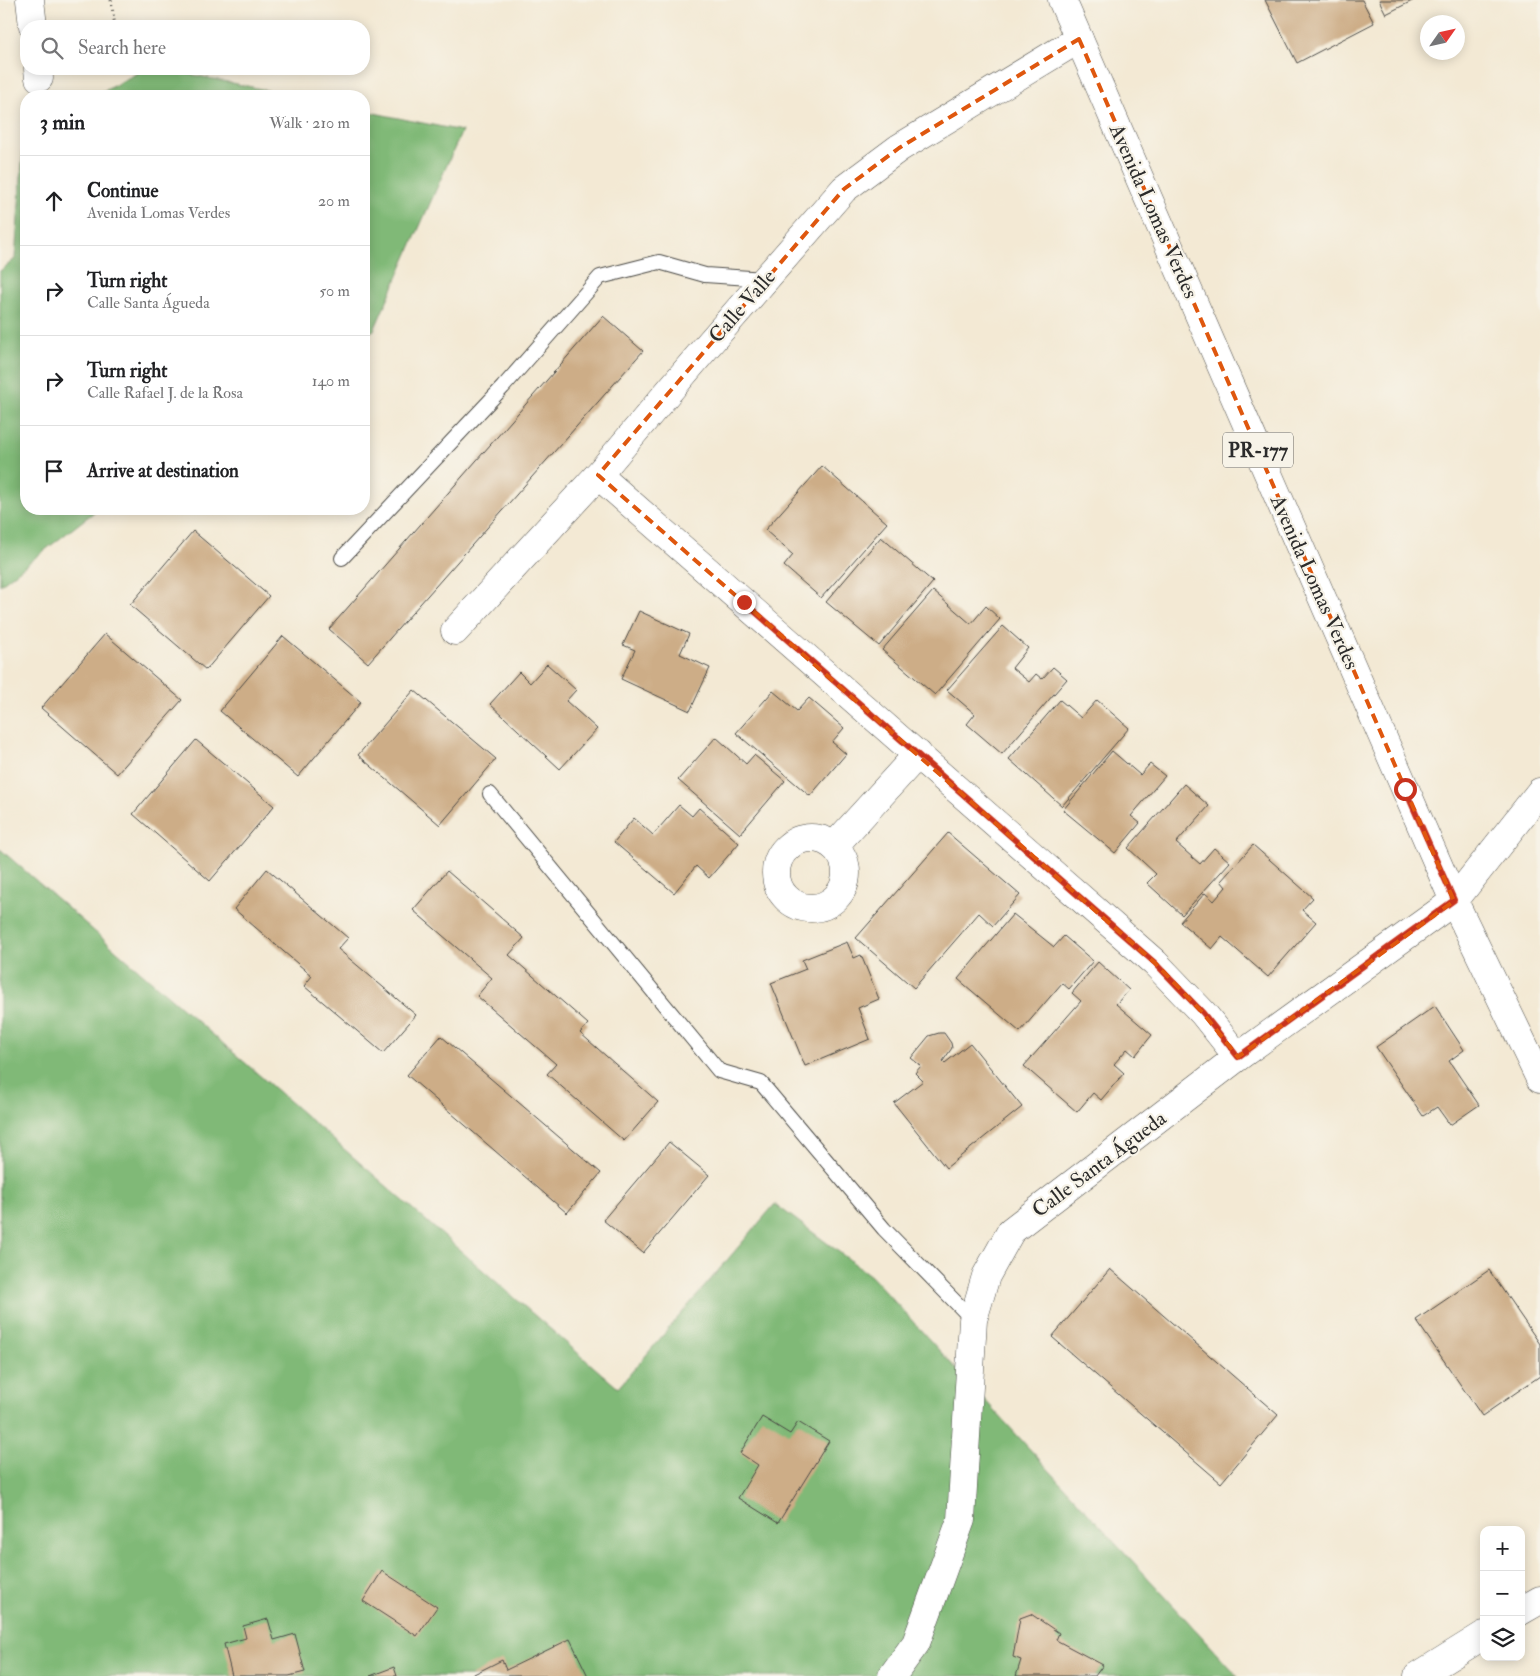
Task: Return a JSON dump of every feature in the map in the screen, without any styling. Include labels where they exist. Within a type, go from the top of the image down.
[{"type":"street","points":[[30,0],[32,20]]},
{"type":"street","name":"Avenida Lomas Verdes","points":[[1062,0],[1454,900],[1540,1079]]},
{"type":"street","name":"Calle Valle","points":[[456,631],[598,475],[708,344],[844,188],[899,148],[1079,39]]},
{"type":"street","points":[[598,475],[1155,963],[1203,1013],[1238,1057]]},
{"type":"street","points":[[834,846],[918,754]]},
{"type":"street","name":"Calle Santa Águeda","points":[[892,1676],[916,1643],[961,1520],[973,1320],[986,1276],[1011,1231],[1238,1057],[1454,900],[1540,792]]},
{"type":"street","points":[[1525,1609],[1540,1600]]},
{"type":"street","points":[[1418,1676],[1480,1637]]},
{"type":"lane","points":[[342,558],[502,387],[600,277],[659,262],[705,275],[766,279]]},
{"type":"lane","points":[[490,794],[719,1072],[762,1083],[884,1229],[973,1320]]},
{"type":"path","points":[[110,0],[114,20]]},
{"type":"highlighted area","points":[[1079,39],[1454,901],[1238,1057],[1203,1013],[1155,963],[598,475],[844,189],[899,148]]},
{"type":"green space","points":[[134,75],[194,75],[266,90],[106,90]]},
{"type":"green space","points":[[370,112],[462,131],[374,330],[370,332]]},
{"type":"green space","points":[[20,191],[20,515],[90,515],[0,585],[0,271],[15,259]]},
{"type":"green space","points":[[0,849],[618,1388],[775,1204],[871,1276],[1238,1676],[0,1676]]},
{"type":"building","points":[[1265,0],[1362,0],[1374,23],[1297,63]]},
{"type":"building","points":[[1379,0],[1414,0],[1386,14]]},
{"type":"building","points":[[603,316],[643,351],[368,663],[329,629]]},
{"type":"building","points":[[822,466],[887,523],[821,598],[784,566],[793,555],[765,530]]},
{"type":"building","points":[[193,531],[269,596],[206,670],[130,605]]},
{"type":"building","points":[[881,537],[933,582],[879,646],[826,602]]},
{"type":"building","points":[[933,591],[971,624],[986,606],[1000,619],[935,695],[882,650]]},
{"type":"building","points":[[639,611],[689,634],[680,654],[710,668],[690,711],[621,679],[635,650],[623,645]]},
{"type":"building","points":[[1003,626],[1028,648],[1012,668],[1029,682],[1036,674],[1042,679],[1053,667],[1067,679],[1002,754],[967,724],[975,714],[947,690]]},
{"type":"building","points":[[105,634],[182,700],[117,774],[41,708]]},
{"type":"building","points":[[283,636],[361,702],[298,777],[220,711]]},
{"type":"building","points":[[547,664],[576,690],[566,701],[597,729],[560,769],[490,704],[519,672],[530,683]]},
{"type":"building","points":[[414,690],[496,759],[440,825],[358,755]]},
{"type":"building","points":[[773,691],[797,711],[809,698],[844,728],[832,742],[846,754],[810,796],[736,733]]},
{"type":"building","points":[[1060,700],[1081,718],[1097,700],[1129,728],[1062,806],[1009,759]]},
{"type":"building","points":[[716,737],[746,764],[754,755],[785,781],[740,834],[678,780]]},
{"type":"building","points":[[196,740],[274,806],[210,881],[133,814]]},
{"type":"building","points":[[1112,751],[1140,775],[1150,764],[1165,776],[1131,816],[1140,823],[1115,853],[1063,810]]},
{"type":"building","points":[[1184,784],[1209,806],[1176,843],[1200,864],[1214,848],[1230,862],[1182,915],[1147,883],[1156,874],[1128,848]]},
{"type":"building","points":[[679,805],[692,816],[699,808],[739,843],[709,878],[696,866],[674,893],[614,842],[634,818],[653,835]]},
{"type":"building","points":[[948,833],[1020,895],[993,926],[979,913],[914,988],[856,938]]},
{"type":"building","points":[[1253,845],[1313,898],[1302,910],[1316,922],[1268,977],[1222,937],[1212,949],[1180,922],[1205,893],[1214,901],[1226,887],[1221,881]]},
{"type":"building","points":[[267,869],[348,938],[338,949],[416,1015],[383,1053],[304,986],[312,976],[234,909]]},
{"type":"building","points":[[447,871],[524,938],[509,955],[588,1024],[580,1033],[658,1102],[624,1141],[547,1074],[556,1064],[477,996],[492,978],[413,910]]},
{"type":"building","points":[[1013,914],[1054,947],[1064,936],[1093,961],[1069,989],[1062,983],[1020,1032],[958,979]]},
{"type":"building","points":[[847,942],[854,958],[861,955],[879,999],[858,1008],[870,1039],[805,1066],[771,983],[806,969],[802,960]]},
{"type":"building","points":[[1098,962],[1129,990],[1116,1004],[1152,1035],[1135,1056],[1127,1049],[1114,1064],[1124,1073],[1101,1100],[1093,1093],[1077,1112],[1024,1066],[1081,1001],[1072,993]]},
{"type":"building","points":[[1435,1006],[1464,1050],[1449,1061],[1479,1105],[1450,1125],[1437,1107],[1423,1116],[1376,1047]]},
{"type":"building","points":[[944,1033],[952,1048],[943,1061],[945,1063],[970,1043],[1022,1107],[946,1168],[894,1103],[923,1081],[915,1073],[921,1066],[911,1058],[929,1036]]},
{"type":"building","points":[[441,1036],[601,1173],[567,1213],[407,1075]]},
{"type":"building","points":[[669,1142],[709,1175],[643,1253],[603,1220]]},
{"type":"building","points":[[1110,1269],[1278,1415],[1221,1483],[1052,1337]]},
{"type":"building","points":[[1489,1270],[1540,1344],[1540,1376],[1482,1416],[1416,1320]]},
{"type":"building","points":[[762,1417],[790,1434],[798,1422],[829,1441],[778,1523],[738,1498],[758,1465],[740,1453]]},
{"type":"building","points":[[382,1571],[437,1607],[417,1636],[363,1601]]},
{"type":"building","points":[[1031,1614],[1059,1633],[1056,1640],[1103,1665],[1095,1676],[1016,1676],[1021,1660],[1013,1657],[1020,1618]]},
{"type":"building","points":[[268,1619],[274,1640],[295,1634],[305,1672],[289,1676],[232,1676],[224,1644],[246,1638],[243,1626]]},
{"type":"building","points":[[570,1639],[588,1676],[472,1676],[502,1660],[506,1670]]},
{"type":"building","points":[[394,1667],[397,1676],[370,1676]]},
{"type":"route","points":[[744,602],[1155,963],[1203,1013],[1238,1057],[1454,900],[1405,789]]}]
